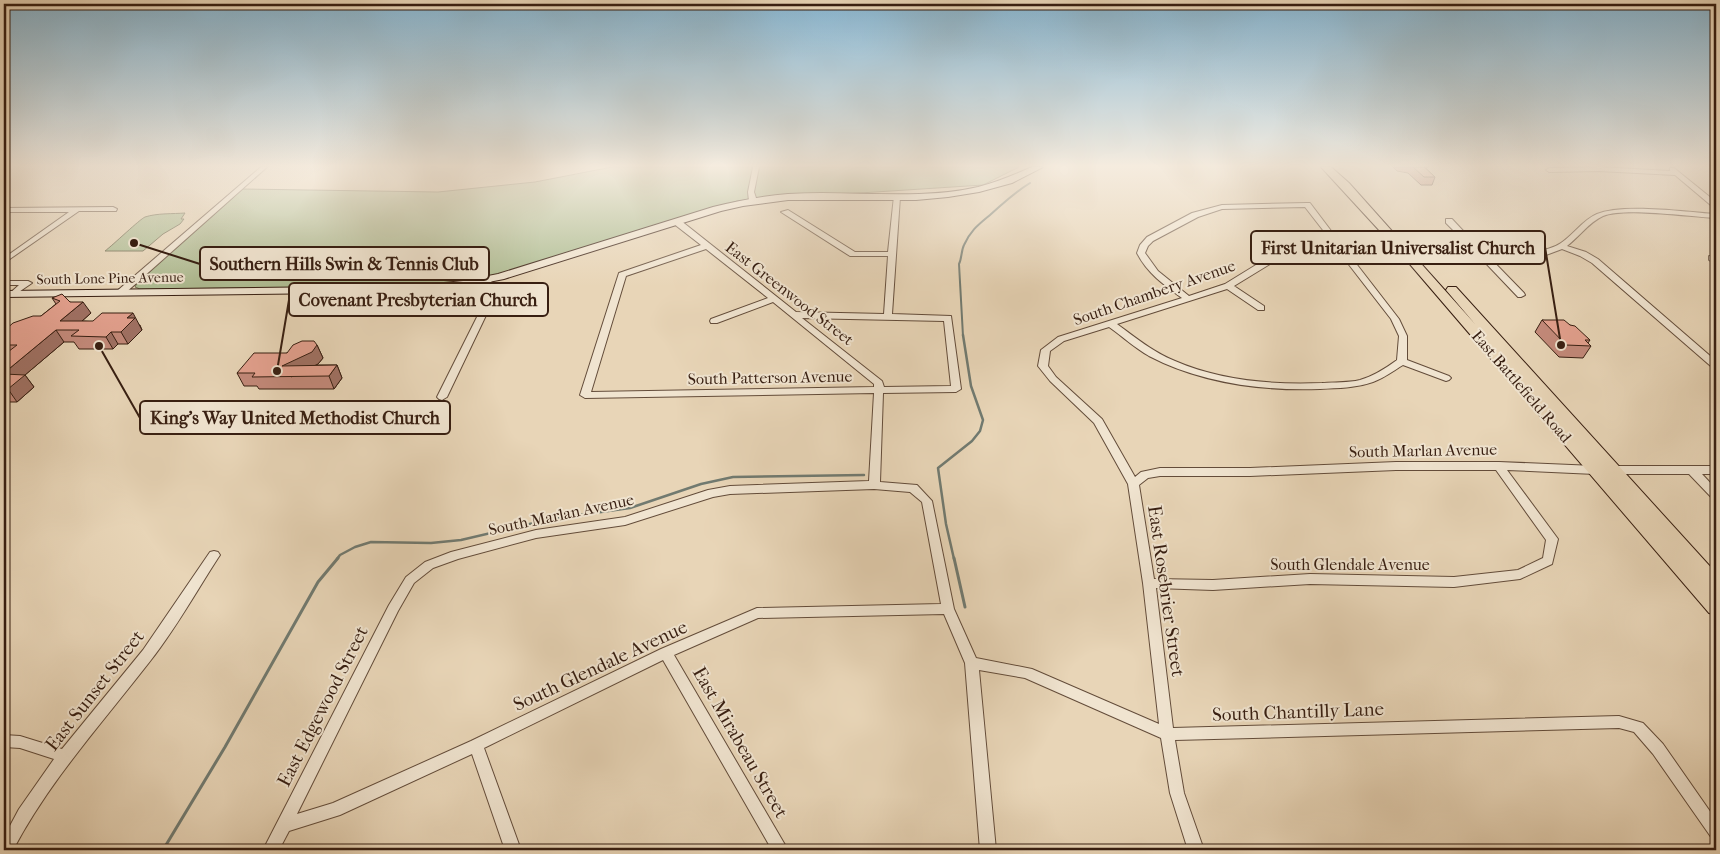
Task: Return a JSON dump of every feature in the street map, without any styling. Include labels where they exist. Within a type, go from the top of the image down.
[{"type":"main road","name":"South Lone Pine Avenue","points":[[8,294],[415,289],[451,286],[487,280],[526,270],[727,207]]},
{"type":"main road","name":"East Battlefield Road","points":[[1367,207],[1412,253]]},
{"type":"main road","name":"East Battlefield Road","points":[[1374,207],[1412,253],[1604,469],[1716,585]]},
{"type":"main road","name":"East Battlefield Road","points":[[1604,469],[1716,608]]},
{"type":"street","points":[[120,293],[218,207]]},
{"type":"street","points":[[794,315],[888,316],[895,207]]},
{"type":"street","points":[[1187,298],[1152,271],[1141,253],[1144,245],[1150,239],[1195,214],[1222,207],[1234,207]]},
{"type":"street","points":[[1308,207],[1395,319],[1403,336],[1402,361]]},
{"type":"street","points":[[4,210],[113,209]]},
{"type":"street","points":[[4,261],[77,210]]},
{"type":"street","points":[[1716,216],[1632,211],[1610,212],[1597,217],[1561,246],[1595,261],[1716,366]]},
{"type":"street","points":[[785,212],[853,254],[891,254]]},
{"type":"street","name":"East Greenwood Street","points":[[677,222],[879,383],[880,390]]},
{"type":"street","points":[[1449,222],[1521,295]]},
{"type":"street","name":"South Patterson Avenue","points":[[706,246],[622,275],[585,395],[956,390],[948,318],[888,316]]},
{"type":"street","name":"South Chambery Avenue","points":[[1043,366],[1046,350],[1061,339],[1228,286],[1246,277],[1271,259],[1281,256],[1412,253],[1546,253],[1561,246]]},
{"type":"street","points":[[442,397],[486,307],[490,294],[487,280]]},
{"type":"street","points":[[4,283],[28,283],[8,294]]},
{"type":"street","points":[[1228,286],[1261,308]]},
{"type":"street","points":[[714,321],[774,299]]},
{"type":"street","points":[[1110,323],[1152,354],[1212,377],[1247,384],[1285,387],[1349,385],[1369,380],[1386,372],[1402,361]]},
{"type":"street","points":[[1402,361],[1446,378]]},
{"type":"street","name":"East Rosebrier Street","points":[[1043,366],[1053,379],[1098,421],[1133,484],[1149,584],[1167,734],[1178,793],[1196,850]]},
{"type":"street","points":[[874,485],[880,390]]},
{"type":"street","name":"South Marlan Avenue","points":[[1133,484],[1145,475],[1160,472],[1500,466],[1716,470]]},
{"type":"street","name":"South Glendale Avenue","points":[[1149,584],[1214,585],[1310,579],[1454,582],[1520,574],[1548,561],[1552,539],[1500,466]]},
{"type":"street","points":[[1690,469],[1716,495]]},
{"type":"street","name":"South Marlan Avenue","points":[[410,580],[429,565],[455,555],[536,534],[625,521],[721,492],[747,489],[874,485],[912,488],[927,501],[948,609],[972,663],[988,850]]},
{"type":"street","name":"East Sunset Street","points":[[5,850],[24,814],[65,756],[148,654],[214,555]]},
{"type":"street","name":"East Edgewood Street","points":[[271,850],[393,608],[410,580]]},
{"type":"street","name":"South Glendale Avenue","points":[[284,825],[335,810],[476,745],[666,653],[756,613],[948,609]]},
{"type":"street","name":"East Mirabeau Street","points":[[666,653],[780,850]]},
{"type":"street","name":"South Chantilly Lane","points":[[972,663],[1028,673],[1167,734],[1619,722],[1638,728],[1658,749],[1716,832]]},
{"type":"street","points":[[4,740],[20,742],[65,756]]},
{"type":"street","points":[[476,745],[513,850]]},
{"type":"green space","points":[[222,207],[718,207],[492,276],[434,286],[140,289],[135,287],[137,283]]},
{"type":"green space","points":[[185,213],[181,219],[184,219],[180,224],[163,234],[143,251],[105,251],[145,217]]},
{"type":"building","points":[[62,294],[70,302],[83,302],[60,321],[93,321],[102,313],[133,313],[127,318],[135,318],[121,332],[111,332],[106,337],[71,336],[79,330],[56,330],[4,373],[4,355],[17,345],[4,345],[4,331],[13,323],[33,316],[41,316],[60,301],[52,298]]},
{"type":"building","points":[[1542,320],[1564,320],[1570,325],[1575,326],[1590,340],[1585,340],[1591,346],[1566,345]]},
{"type":"building","points":[[302,341],[314,341],[317,345],[312,352],[282,366],[337,365],[329,376],[252,377],[255,373],[237,373],[254,353],[287,353],[293,345]]},
{"type":"building","points":[[4,374],[25,375],[8,389],[4,389]]},
{"type":"waterway","points":[[963,336],[959,264],[962,250],[969,235],[999,207]]},
{"type":"waterway","points":[[954,559],[946,524],[938,468],[972,441],[980,431],[983,420],[971,386],[963,335]]},
{"type":"waterway","points":[[337,559],[340,555],[355,547],[371,542],[431,543],[461,540],[551,519],[630,508],[701,484],[733,477],[864,475]]},
{"type":"waterway","points":[[163,850],[225,747],[318,582],[338,558]]},
{"type":"waterway","points":[[954,558],[965,607]]},
{"type":"place","name":"Southern Hills Swin & Tennis Club","points":[[134,243]]},
{"type":"place","name":"First Unitarian Universalist Church","points":[[1561,345]]},
{"type":"place","name":"King's Way United Methodist Church","points":[[99,346]]},
{"type":"place","name":"Covenant Presbyterian Church","points":[[277,371]]}]
